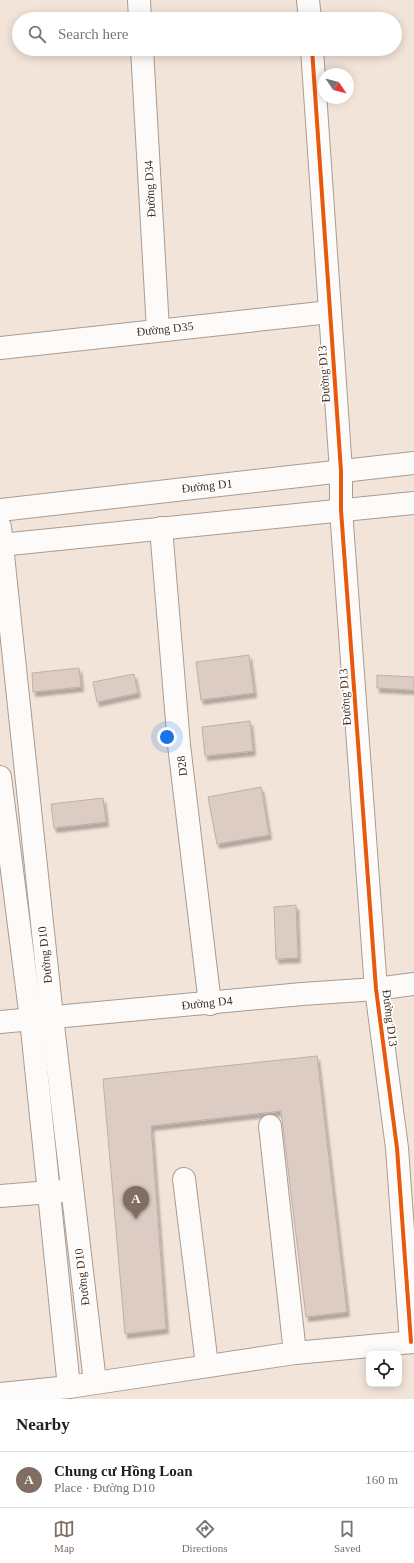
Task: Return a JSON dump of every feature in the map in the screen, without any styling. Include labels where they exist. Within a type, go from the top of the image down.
[{"type":"street","points":[[139,0],[140,12]]},
{"type":"street","points":[[308,0],[309,12]]},
{"type":"street","name":"Đường D34","points":[[142,56],[158,330]]},
{"type":"street","name":"Đường D13","points":[[312,56],[341,471],[342,510],[376,989],[405,1147],[413,1342]]},
{"type":"street","name":"Đường D35","points":[[0,348],[330,312]]},
{"type":"street","name":"Đường D1","points":[[0,510],[414,463]]},
{"type":"street","points":[[1,539],[161,528],[414,503]]},
{"type":"street","name":"D28","points":[[161,528],[179,745],[210,1004]]},
{"type":"street","name":"Đường D10","points":[[1,539],[41,1018],[48,1192],[69,1386]]},
{"type":"street","name":"Đường D10","points":[[0,777],[6,867],[41,1018],[72,1190],[95,1382]]},
{"type":"street","name":"Đường D4","points":[[0,1022],[210,1004],[302,994],[376,989],[414,984]]},
{"type":"street","points":[[270,1126],[296,1353]]},
{"type":"street","points":[[184,1179],[207,1365]]},
{"type":"street","points":[[0,1196],[72,1190]]},
{"type":"street","points":[[0,1394],[69,1386],[296,1353],[413,1342]]},
{"type":"building","points":[[249,655],[254,693],[201,700],[196,662]]},
{"type":"building","points":[[79,668],[81,687],[33,692],[32,673]]},
{"type":"building","points":[[134,674],[138,693],[97,702],[93,682]]},
{"type":"building","points":[[377,675],[414,677],[414,690],[377,688]]},
{"type":"building","points":[[250,721],[253,751],[205,756],[202,727]]},
{"type":"building","points":[[261,787],[269,835],[217,844],[208,797]]},
{"type":"building","points":[[103,798],[106,822],[54,828],[51,804]]},
{"type":"building","points":[[296,905],[298,958],[276,959],[274,907]]},
{"type":"building","points":[[317,1056],[347,1312],[306,1317],[281,1111],[151,1126],[166,1329],[125,1334],[103,1079]]},
{"type":"cycle path","points":[[312,56],[341,471],[341,510],[376,989],[397,1148],[411,1342]]},
{"type":"place","name":"Chung cư Hồng Loan","points":[[136,1219]]}]
